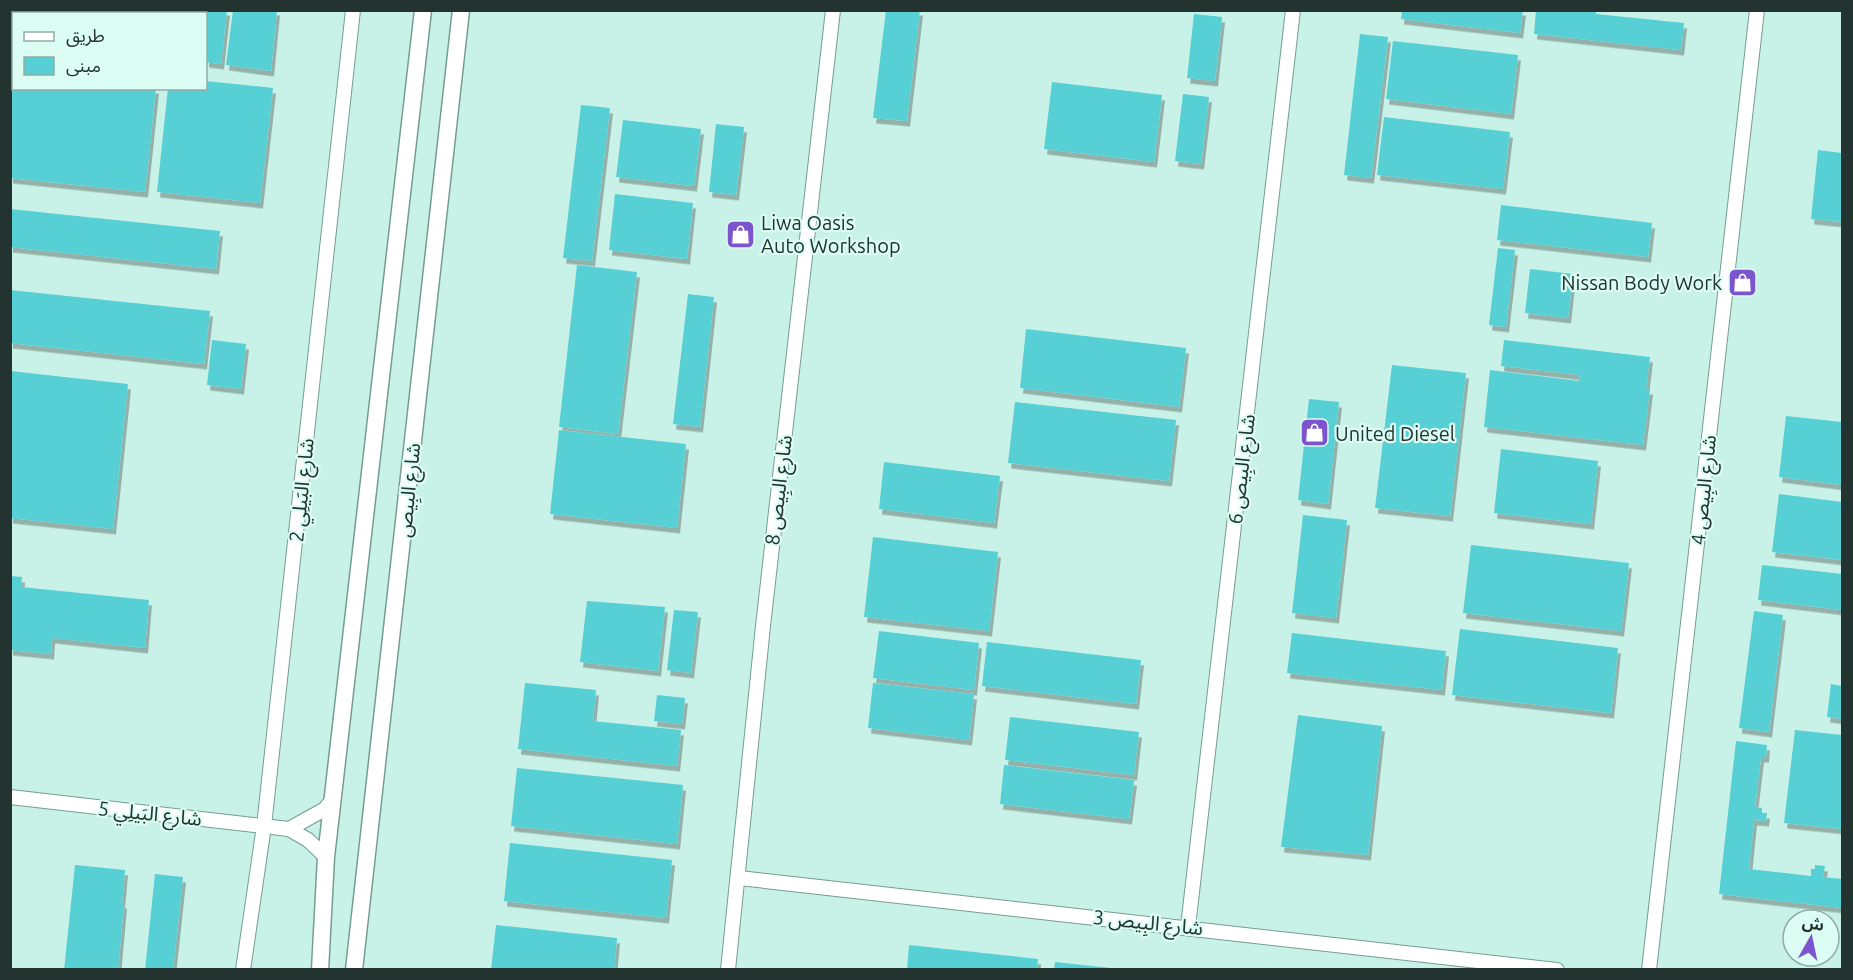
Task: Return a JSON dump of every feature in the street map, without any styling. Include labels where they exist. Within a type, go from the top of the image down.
[{"type":"street","name":"شارع البَيلِي 2","points":[[243,969],[264,826],[353,10]]},
{"type":"street","name":"شارع البِيص","points":[[320,969],[326,857],[423,10]]},
{"type":"street","name":"شارع البِيص","points":[[354,969],[461,10]]},
{"type":"street","name":"شارع البِيص 8","points":[[728,969],[763,626],[833,10]]},
{"type":"street","name":"شارع البِيص 6","points":[[1188,927],[1293,10]]},
{"type":"street","name":"شارع البِيص 4","points":[[1648,969],[1757,10]]},
{"type":"street","name":"شارع البَيلِي 5","points":[[10,797],[289,829],[308,840],[326,857]]},
{"type":"street","points":[[289,829],[326,809],[333,799]]},
{"type":"street","name":"شارع البِيص 3","points":[[739,878],[1557,969]]},
{"type":"building","points":[[10,10],[103,10],[102,12],[12,12],[12,41],[10,41]]},
{"type":"building","points":[[108,10],[146,10],[146,12],[108,12]]},
{"type":"building","points":[[151,10],[188,10],[188,12],[150,12]]},
{"type":"building","points":[[192,10],[227,10],[221,64],[207,62],[207,12],[192,12]]},
{"type":"building","points":[[233,10],[277,10],[271,71],[226,65]]},
{"type":"building","points":[[886,10],[920,10],[907,121],[873,118]]},
{"type":"building","points":[[1402,10],[1523,10],[1520,33],[1401,19]]},
{"type":"building","points":[[1536,10],[1586,10],[1596,12],[1596,14],[1684,23],[1681,50],[1534,34]]},
{"type":"building","points":[[1194,14],[1222,17],[1215,81],[1187,78]]},
{"type":"building","points":[[1360,34],[1388,37],[1371,178],[1344,175]]},
{"type":"building","points":[[1393,41],[1518,55],[1511,114],[1386,99]]},
{"type":"building","points":[[10,59],[12,59],[12,90],[156,90],[145,192],[10,178]]},
{"type":"building","points":[[207,81],[273,88],[260,203],[157,192],[168,90],[207,90]]},
{"type":"building","points":[[1052,82],[1162,95],[1154,162],[1044,149]]},
{"type":"building","points":[[1183,94],[1209,97],[1201,164],[1175,161]]},
{"type":"building","points":[[581,105],[610,108],[592,261],[563,258]]},
{"type":"building","points":[[1384,117],[1510,132],[1503,189],[1377,175]]},
{"type":"building","points":[[623,120],[701,129],[694,186],[616,177]]},
{"type":"building","points":[[716,124],[744,127],[736,195],[709,192]]},
{"type":"building","points":[[1818,150],[1842,153],[1842,222],[1811,219]]},
{"type":"building","points":[[615,194],[693,203],[687,259],[609,250]]},
{"type":"building","points":[[1501,205],[1652,223],[1648,257],[1497,240]]},
{"type":"building","points":[[10,209],[220,231],[216,269],[10,247]]},
{"type":"building","points":[[1498,248],[1515,250],[1506,327],[1489,325]]},
{"type":"building","points":[[577,265],[637,272],[618,434],[559,427]]},
{"type":"building","points":[[1530,269],[1573,274],[1568,318],[1525,313]]},
{"type":"building","points":[[10,290],[210,311],[204,364],[10,343]]},
{"type":"building","points":[[688,294],[714,297],[700,427],[673,424]]},
{"type":"building","points":[[1026,329],[1186,348],[1179,407],[1020,388]]},
{"type":"building","points":[[212,340],[246,344],[241,389],[207,385]]},
{"type":"building","points":[[1504,340],[1650,357],[1646,389],[1650,389],[1643,445],[1484,427],[1490,370],[1579,381],[1580,375],[1501,366]]},
{"type":"building","points":[[1392,365],[1466,373],[1450,516],[1375,508]]},
{"type":"building","points":[[10,371],[128,384],[113,529],[10,518]]},
{"type":"building","points":[[1309,399],[1339,402],[1328,504],[1298,500]]},
{"type":"building","points":[[1015,402],[1176,420],[1169,481],[1008,463]]},
{"type":"building","points":[[1786,416],[1842,422],[1842,485],[1779,477]]},
{"type":"building","points":[[559,430],[686,444],[677,528],[550,514]]},
{"type":"building","points":[[1501,449],[1598,461],[1591,524],[1494,513]]},
{"type":"building","points":[[884,462],[1000,476],[994,523],[879,509]]},
{"type":"building","points":[[1779,494],[1842,502],[1842,560],[1772,552]]},
{"type":"building","points":[[1303,515],[1347,520],[1336,618],[1292,613]]},
{"type":"building","points":[[873,537],[998,552],[989,631],[864,617]]},
{"type":"building","points":[[1471,545],[1629,563],[1621,631],[1463,613]]},
{"type":"building","points":[[1762,565],[1842,574],[1842,610],[1758,600]]},
{"type":"building","points":[[10,576],[22,577],[21,587],[149,600],[145,648],[52,638],[51,654],[10,650]]},
{"type":"building","points":[[587,601],[665,607],[658,671],[580,662]]},
{"type":"building","points":[[674,610],[698,612],[691,673],[667,670]]},
{"type":"building","points":[[1754,611],[1783,615],[1769,732],[1739,728]]},
{"type":"building","points":[[1460,629],[1618,648],[1611,713],[1452,695]]},
{"type":"building","points":[[879,631],[979,643],[974,690],[873,678]]},
{"type":"building","points":[[1292,633],[1446,651],[1442,690],[1287,673]]},
{"type":"building","points":[[987,642],[1141,660],[1136,704],[982,686]]},
{"type":"building","points":[[525,683],[596,690],[593,721],[681,730],[677,766],[518,749]]},
{"type":"building","points":[[873,683],[974,694],[969,740],[868,728]]},
{"type":"building","points":[[1831,684],[1842,686],[1842,719],[1827,717]]},
{"type":"building","points":[[657,695],[685,698],[682,724],[654,721]]},
{"type":"building","points":[[1298,715],[1382,726],[1368,855],[1281,847]]},
{"type":"building","points":[[1010,717],[1139,732],[1134,775],[1005,760]]},
{"type":"building","points":[[1795,730],[1842,735],[1842,829],[1784,823]]},
{"type":"building","points":[[1736,741],[1767,745],[1766,757],[1761,757],[1755,807],[1762,808],[1762,813],[1767,813],[1766,821],[1754,820],[1749,869],[1811,876],[1811,869],[1815,869],[1815,865],[1825,866],[1823,877],[1842,879],[1842,908],[1719,894]]},
{"type":"building","points":[[1004,765],[1134,780],[1129,819],[1000,804]]},
{"type":"building","points":[[517,768],[683,785],[677,844],[511,826]]},
{"type":"building","points":[[510,843],[672,860],[666,918],[504,901]]},
{"type":"building","points":[[75,865],[125,870],[118,970],[64,970]]},
{"type":"building","points":[[155,874],[183,877],[173,970],[145,970]]},
{"type":"building","points":[[496,925],[617,938],[614,970],[491,970]]},
{"type":"building","points":[[909,945],[1038,959],[1037,970],[907,970]]},
{"type":"building","points":[[1055,962],[1111,968],[1111,970],[1054,970]]},
{"type":"place","name":"Liwa Oasis Auto Workshop","points":[[740,234]]},
{"type":"place","name":"Nissan Body Work","points":[[1743,282]]},
{"type":"place","name":"United Diesel","points":[[1314,433]]}]
